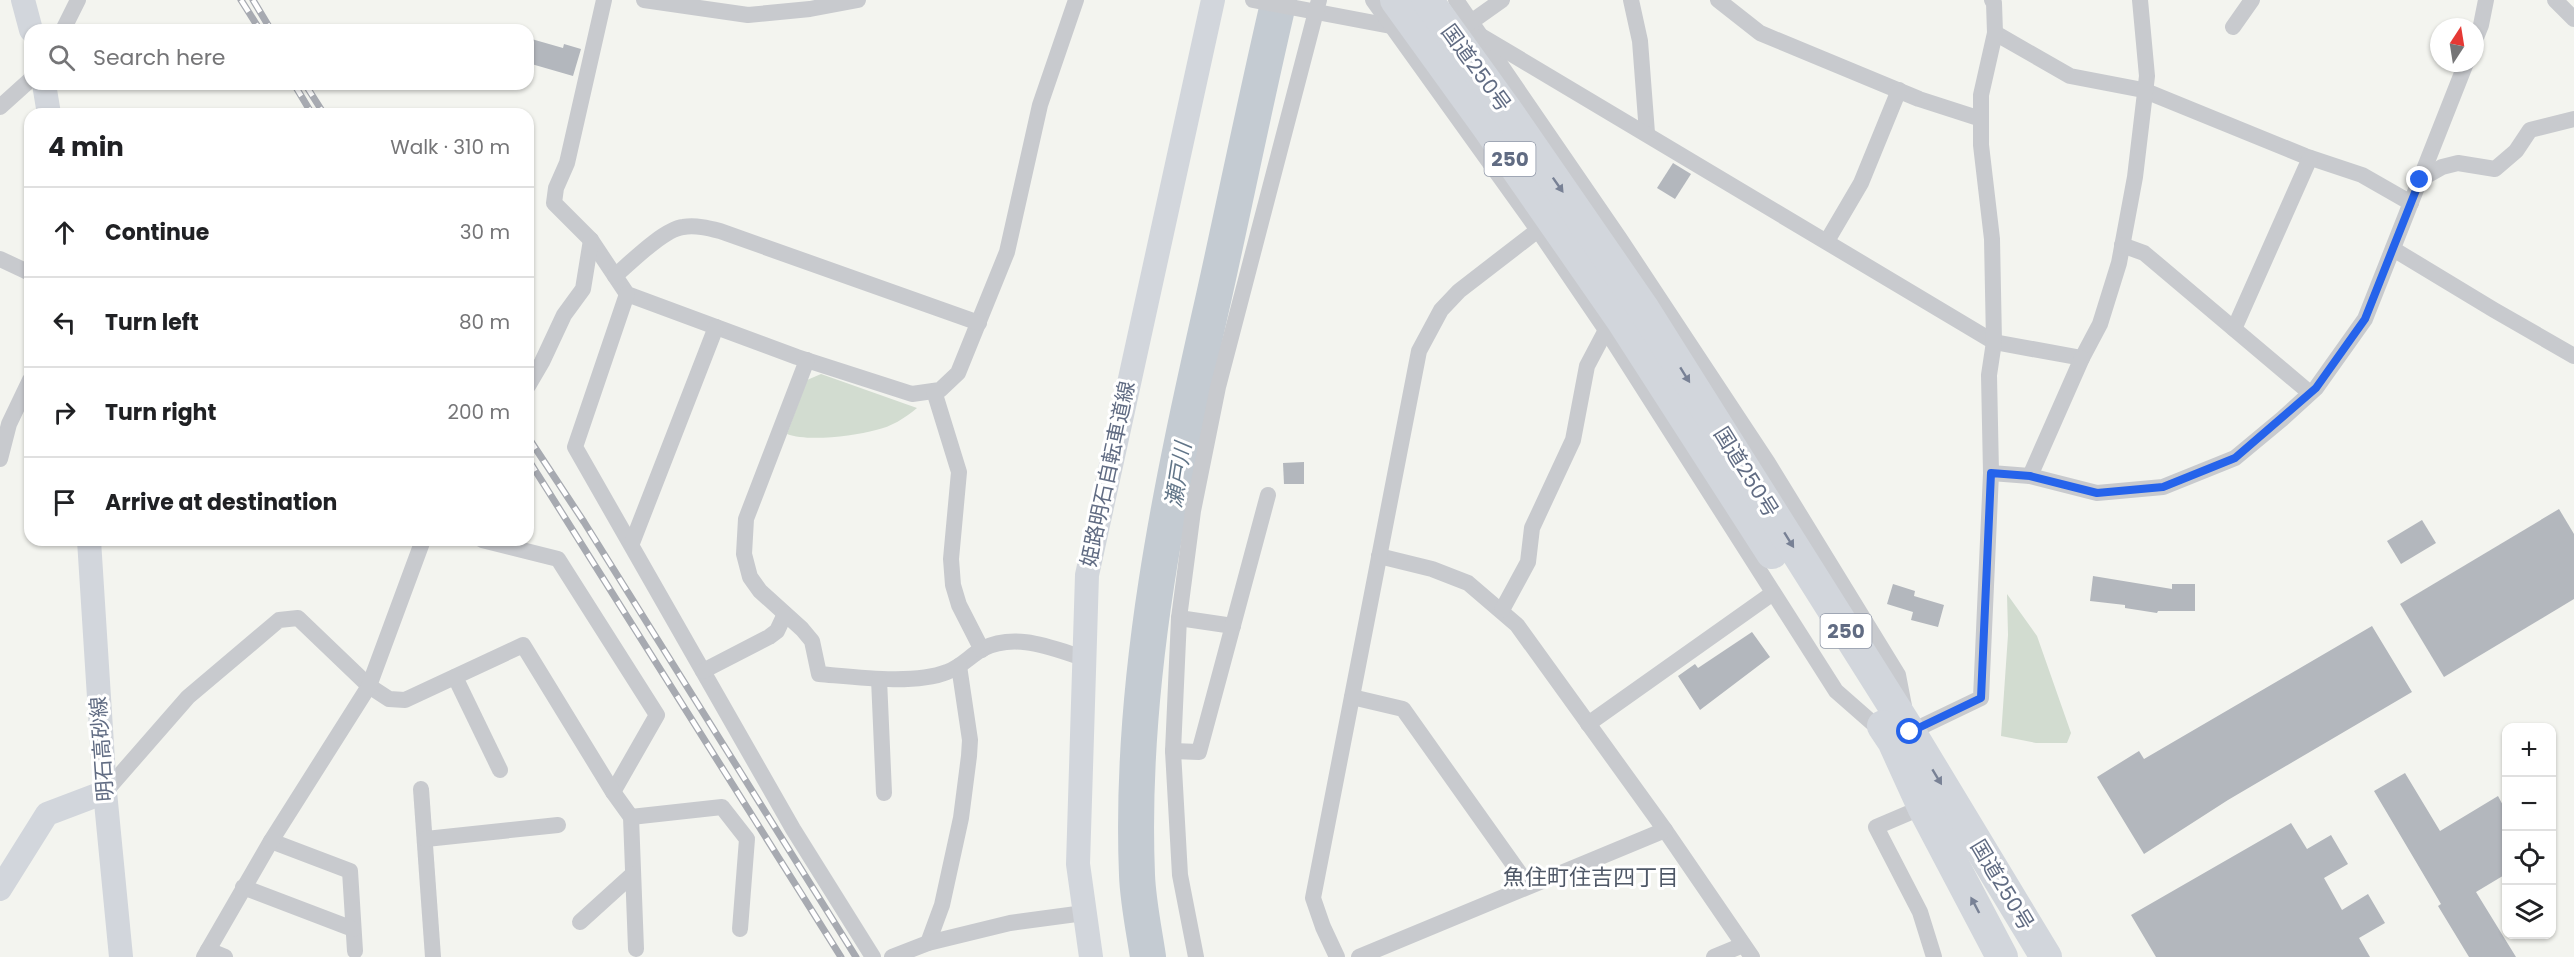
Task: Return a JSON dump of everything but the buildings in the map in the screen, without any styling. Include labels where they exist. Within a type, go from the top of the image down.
[{"type":"highway","name":"国道250号","points":[[1427,0],[1507,111],[1623,319]]},
{"type":"highway","name":"国道250号","points":[[1394,13],[1487,126],[1623,319],[1902,737],[2043,956]]},
{"type":"highway","name":"国道250号","points":[[1902,737],[1923,807],[2002,957]]},
{"type":"main road","points":[[23,0],[29,24]]},
{"type":"main road","name":"姫路明石自転車道線","points":[[1091,957],[1078,864],[1087,574],[1213,0]]},
{"type":"main road","points":[[45,90],[48,108]]},
{"type":"main road","name":"明石高砂線","points":[[89,546],[105,792],[121,957]]},
{"type":"main road","points":[[0,889],[47,814],[105,792]]},
{"type":"street","points":[[66,24],[78,0]]},
{"type":"street","points":[[604,0],[567,163],[556,188],[554,203],[591,240],[627,294],[807,360],[912,394],[940,390],[958,373],[979,323],[1008,252],[1040,105],[1076,0]]},
{"type":"street","points":[[644,0],[748,15],[804,5],[858,0]]},
{"type":"street","points":[[1253,0],[1394,13]]},
{"type":"street","points":[[1373,0],[1394,13],[1469,39],[1483,37],[1994,342],[2082,358]]},
{"type":"street","points":[[1456,0],[1620,239],[1768,463],[1898,675],[1902,737]]},
{"type":"street","points":[[1471,22],[1499,0]]},
{"type":"street","points":[[1631,0],[1640,41],[1647,133]]},
{"type":"street","points":[[1718,0],[1760,33],[1899,90],[1981,119]]},
{"type":"street","points":[[1902,737],[1981,698],[1991,473],[1989,375],[1994,342],[1992,239],[1981,145],[1981,95],[1995,33],[1992,0]]},
{"type":"street","points":[[2030,476],[2082,358],[2100,324],[2119,263],[2135,177],[2143,90],[2147,76],[2140,0]]},
{"type":"street","points":[[2234,27],[2252,0]]},
{"type":"street","points":[[2482,18],[2486,0]]},
{"type":"street","points":[[2555,0],[2574,19]]},
{"type":"street","points":[[1196,957],[1180,875],[1173,751],[1179,618],[1193,511],[1218,387],[1293,93],[1318,7]]},
{"type":"street","points":[[1394,13],[1538,230],[1623,319],[1773,593],[1836,691],[1902,737]]},
{"type":"street","points":[[1995,33],[2070,76],[2143,90],[2310,158],[2362,175],[2411,203]]},
{"type":"street","points":[[1991,473],[2030,476],[2097,493],[2163,487],[2235,458],[2310,393],[2365,319],[2462,72]]},
{"type":"street","points":[[0,106],[24,85]]},
{"type":"street","points":[[1827,241],[1861,183],[1899,90]]},
{"type":"street","points":[[2420,180],[2442,167],[2458,163],[2495,169],[2516,151],[2530,130],[2574,119]]},
{"type":"street","points":[[2234,329],[2310,158]]},
{"type":"street","points":[[615,276],[663,237],[680,227],[700,227],[720,231],[979,323]]},
{"type":"street","points":[[1337,957],[1313,898],[1419,351],[1440,310],[1459,291],[1538,230]]},
{"type":"street","points":[[1502,610],[1528,562],[1532,528],[1573,440],[1587,366],[1623,319],[1620,239]]},
{"type":"street","points":[[534,376],[564,315],[583,289],[591,240]]},
{"type":"street","points":[[2122,245],[2144,253],[2310,393]]},
{"type":"street","points":[[2393,249],[2574,356]]},
{"type":"street","points":[[0,259],[24,270]]},
{"type":"street","points":[[627,294],[575,447],[632,543],[793,829],[873,957]]},
{"type":"street","points":[[632,543],[716,327]]},
{"type":"street","points":[[807,360],[746,519],[744,554],[750,577],[760,591],[802,628],[812,641],[819,674],[879,679],[929,676],[947,672],[981,650],[1008,642],[1033,642],[1084,658]]},
{"type":"street","points":[[934,391],[960,472],[951,559],[953,585],[959,605],[981,650]]},
{"type":"street","points":[[0,459],[9,424],[24,393]]},
{"type":"street","points":[[1173,751],[1199,752],[1268,495]]},
{"type":"street","points":[[225,957],[206,953],[243,887],[369,686],[421,546]]},
{"type":"street","points":[[506,546],[558,559],[657,715],[613,792]]},
{"type":"street","points":[[1379,555],[1432,569],[1468,583],[1517,625],[1665,830],[1747,951],[1714,957]]},
{"type":"street","points":[[1588,724],[1773,593]]},
{"type":"street","points":[[703,671],[777,631],[785,614]]},
{"type":"street","points":[[105,792],[188,696],[279,620],[298,618],[369,686],[389,699],[405,700],[523,645],[613,792],[631,816],[636,949]]},
{"type":"street","points":[[1179,618],[1233,626]]},
{"type":"street","points":[[928,943],[939,915],[961,818],[969,756],[970,740],[959,666]]},
{"type":"street","points":[[455,677],[500,770]]},
{"type":"street","points":[[879,679],[884,793]]},
{"type":"street","points":[[1352,697],[1403,709],[1528,885]]},
{"type":"street","points":[[421,789],[434,957]]},
{"type":"street","points":[[631,816],[722,807],[747,839],[740,929]]},
{"type":"street","points":[[1923,807],[1876,827],[1920,912],[1934,957]]},
{"type":"street","points":[[426,839],[558,825]]},
{"type":"street","points":[[1359,957],[1665,830]]},
{"type":"street","points":[[272,841],[350,871],[355,951]]},
{"type":"street","points":[[580,922],[633,874]]},
{"type":"street","points":[[243,887],[353,929]]},
{"type":"street","points":[[892,957],[928,943],[1010,923],[1084,914]]},
{"type":"shaded area","points":[[821,374],[917,408],[903,419],[882,429],[818,438],[787,434],[807,380]]},
{"type":"shaded area","points":[[2007,594],[2037,636],[2071,733],[2067,743],[2036,743],[2001,736],[2008,635]]},
{"type":"waterway","name":"瀬戸川","points":[[1148,957],[1138,885],[1136,802],[1140,729],[1156,583],[1183,439],[1279,0]]},
{"type":"railway","points":[[241,0],[256,24]]},
{"type":"railway","points":[[253,0],[267,24]]},
{"type":"railway","points":[[298,90],[308,108]]},
{"type":"railway","points":[[309,90],[320,108]]},
{"type":"railway","points":[[534,446],[584,522],[856,957]]},
{"type":"railway","points":[[534,469],[841,957]]},
{"type":"district","name":"魚住町住吉四丁目","points":[[1591,877]]},
{"type":"route","points":[[1910,732],[1981,698],[1991,473],[2030,476],[2097,493],[2163,487],[2235,458],[2316,388],[2365,319],[2420,180]]}]
